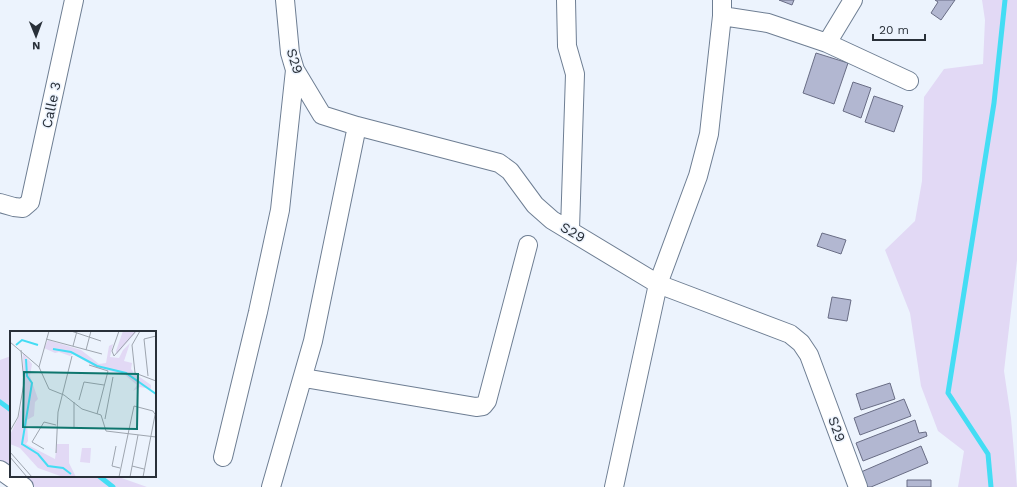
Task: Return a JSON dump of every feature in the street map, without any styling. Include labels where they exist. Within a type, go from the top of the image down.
[{"type":"street","name":"Calle 3","points":[[0,203],[23,208],[30,202],[74,0]]},
{"type":"street","name":"S29","points":[[285,0],[290,53],[295,70],[322,115],[357,126],[499,163],[510,171],[535,205],[552,220],[570,229],[658,284],[790,334],[802,343],[809,355],[833,416],[858,487]]},
{"type":"street","points":[[566,0],[567,46],[575,74],[570,229]]},
{"type":"street","points":[[827,43],[853,0]]},
{"type":"street","points":[[614,487],[658,284],[698,176],[709,134],[722,8],[827,43],[909,81]]},
{"type":"street","points":[[223,457],[258,312],[280,210],[295,70]]},
{"type":"street","points":[[271,487],[304,378],[357,126]]},
{"type":"street","points":[[304,378],[476,407],[483,406],[487,401],[528,245]]},
{"type":"street","points":[[0,470],[24,487]]},
{"type":"shaded area","points":[[982,0],[1017,0],[1017,260],[1004,371],[1011,418],[1017,487],[958,487],[964,451],[938,431],[921,386],[910,313],[885,250],[915,221],[922,181],[924,97],[944,69],[983,64],[985,20]]},
{"type":"shaded area","points":[[10,356],[10,467],[0,462],[0,360]]},
{"type":"shaded area","points":[[23,477],[119,477],[147,487],[35,487]]},
{"type":"building","points":[[779,0],[794,0],[792,5]]},
{"type":"building","points":[[935,0],[955,0],[941,20],[931,13],[938,2]]},
{"type":"building","points":[[816,53],[848,63],[834,104],[803,93]]},
{"type":"building","points":[[853,82],[871,88],[861,118],[843,111]]},
{"type":"building","points":[[874,96],[903,106],[894,132],[865,122]]},
{"type":"building","points":[[822,233],[846,240],[841,254],[817,246]]},
{"type":"building","points":[[832,297],[851,300],[847,321],[828,318]]},
{"type":"building","points":[[890,383],[895,399],[861,410],[856,394]]},
{"type":"building","points":[[904,399],[911,416],[860,435],[854,418]]},
{"type":"building","points":[[915,420],[919,433],[926,432],[927,436],[863,461],[856,443]]},
{"type":"building","points":[[921,446],[928,463],[871,487],[867,487],[861,472]]},
{"type":"building","points":[[907,480],[931,480],[931,487],[907,487]]},
{"type":"waterway","points":[[991,487],[988,454],[948,393],[994,103],[1005,0]]},
{"type":"waterway","points":[[0,402],[10,409]]},
{"type":"waterway","points":[[100,477],[113,487]]}]
